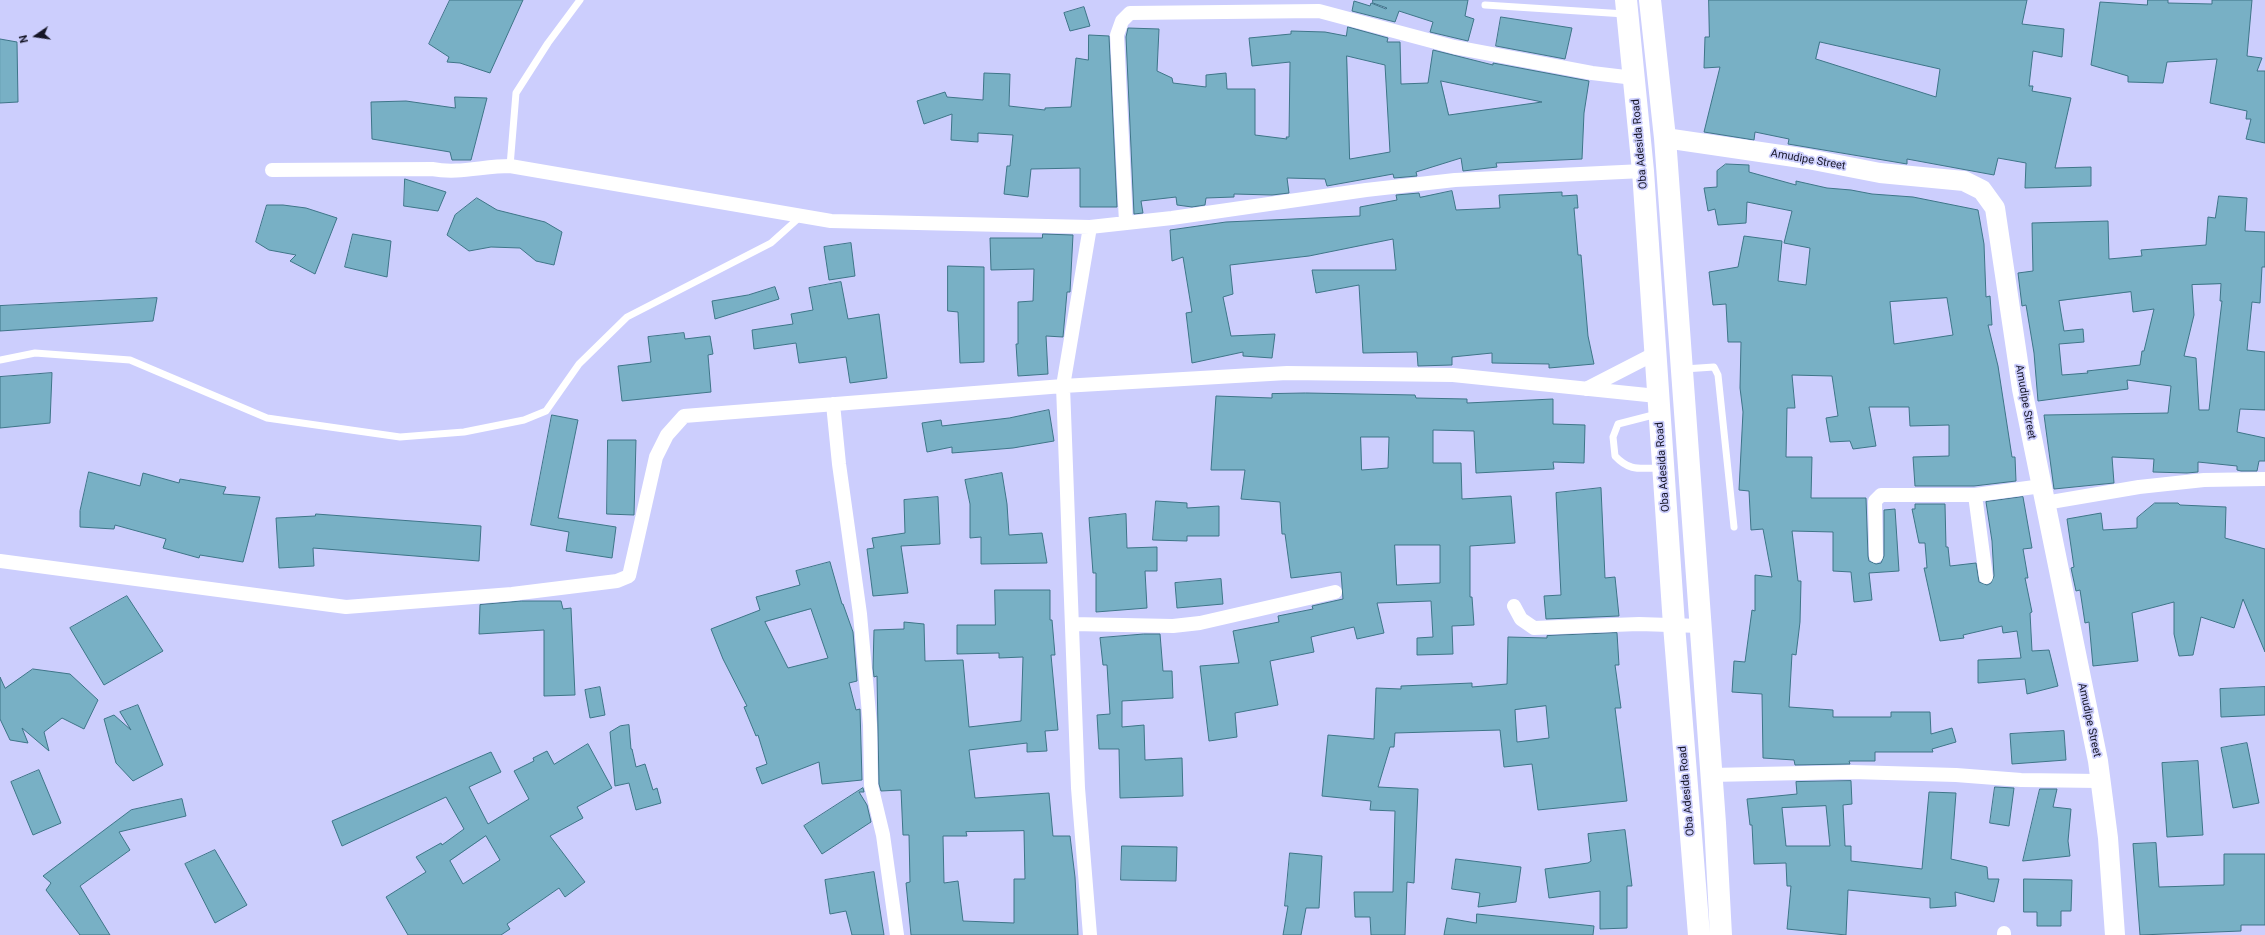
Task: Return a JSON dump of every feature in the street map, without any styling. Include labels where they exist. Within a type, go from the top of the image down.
[{"type":"main road","points":[[1651,0],[1665,138],[1711,775],[1721,935]]},
{"type":"main road","name":"Oba Adesida Road","points":[[1627,7],[1643,171],[1656,353],[1662,468],[1699,935]]},
{"type":"street","points":[[1126,223],[1117,35],[1122,21],[1130,13],[1319,11],[1454,47],[1592,73],[1634,78]]},
{"type":"street","name":"Amudipe Street","points":[[1665,138],[1808,159],[1880,173],[1964,182],[1982,190],[1995,208],[2001,233],[2022,389],[2098,761],[2099,781],[2108,838],[2115,935]]},
{"type":"street","points":[[272,170],[432,169],[449,172],[470,171],[489,166],[510,166],[831,221],[1090,227],[1280,204],[1366,190],[1455,180],[1643,171]]},
{"type":"street","points":[[1090,227],[1063,386],[1078,788],[1090,935]]},
{"type":"street","points":[[1586,388],[1656,353]]},
{"type":"street","points":[[0,561],[346,607],[512,594],[617,581],[629,576],[656,457],[667,435],[684,416],[1063,386],[1287,373],[1369,372],[1453,375],[1586,388],[1658,405]]},
{"type":"street","points":[[833,404],[838,464],[860,622],[870,725],[871,785],[883,835],[897,935]]},
{"type":"street","points":[[1876,556],[1875,501],[1877,497],[1888,494],[2043,495],[2138,487],[2197,480],[2265,479]]},
{"type":"street","points":[[1975,495],[1986,577]]},
{"type":"street","points":[[1072,624],[1174,626],[1200,623],[1335,592]]},
{"type":"street","points":[[1514,606],[1521,620],[1534,628],[1674,625],[1700,626]]},
{"type":"street","points":[[1711,775],[1852,772],[1956,775],[2021,780],[2099,781]]},
{"type":"lane","points":[[510,166],[516,93],[548,44],[580,0]]},
{"type":"lane","points":[[1485,5],[1627,7]]},
{"type":"lane","points":[[0,360],[35,353],[130,360],[267,418],[400,437],[464,432],[524,420],[546,410],[579,364],[627,317],[771,243],[802,216]]},
{"type":"lane","points":[[1682,369],[1714,367],[1718,375],[1734,527]]},
{"type":"lane","points":[[1658,405],[1640,417],[1618,424],[1613,437],[1614,456],[1624,466],[1634,468],[1662,468]]},
{"type":"building","points":[[450,0],[523,0],[490,73],[460,63],[447,62],[449,57],[429,44]]},
{"type":"building","points":[[1373,0],[1468,0],[1465,16],[1474,19],[1468,41],[1430,32],[1433,22],[1399,11],[1395,22],[1352,11],[1354,1],[1370,6],[1371,3],[1386,9],[1387,8],[1373,3]]},
{"type":"building","points":[[1709,0],[2027,0],[2022,24],[2064,29],[2062,57],[2033,51],[2029,86],[2033,86],[2032,91],[2071,98],[2055,168],[2091,167],[2091,186],[2025,188],[2026,163],[1998,158],[1994,175],[1907,159],[1907,164],[1788,144],[1789,139],[1755,132],[1754,140],[1704,132],[1720,67],[1704,68],[1705,37],[1709,37]],"holes":[[[1820,42],[1940,69],[1936,97],[1816,59]]]},
{"type":"building","points":[[2148,0],[2168,0],[2168,3],[2212,4],[2212,0],[2252,0],[2247,56],[2262,58],[2257,71],[2265,71],[2265,143],[2246,139],[2251,119],[2246,119],[2247,111],[2210,103],[2217,59],[2167,62],[2163,83],[2128,82],[2128,76],[2091,65],[2100,2],[2147,5]]},
{"type":"building","points":[[1084,7],[1090,26],[1070,31],[1064,13]]},
{"type":"building","points":[[1501,17],[1572,28],[1565,59],[1496,46]]},
{"type":"building","points":[[1348,27],[1388,38],[1387,42],[1400,42],[1401,84],[1428,83],[1433,50],[1493,65],[1493,63],[1589,81],[1584,113],[1582,159],[1496,163],[1497,167],[1463,171],[1461,158],[1416,172],[1417,176],[1394,178],[1393,174],[1327,186],[1325,179],[1287,178],[1289,193],[1272,195],[1234,194],[1234,197],[1206,198],[1205,205],[1192,207],[1177,205],[1176,197],[1141,201],[1143,213],[1134,214],[1126,37],[1128,28],[1159,29],[1157,71],[1172,78],[1173,83],[1206,87],[1206,75],[1226,73],[1227,89],[1255,89],[1255,135],[1287,139],[1286,137],[1289,137],[1290,62],[1252,66],[1249,38],[1291,34],[1291,31],[1325,32],[1346,36]],"holes":[[[1347,56],[1385,65],[1390,152],[1350,159]],[[1441,81],[1542,102],[1449,115]]]},
{"type":"building","points":[[1089,35],[1109,36],[1117,207],[1080,207],[1080,168],[1031,169],[1028,197],[1004,194],[1007,166],[1010,166],[1013,135],[978,133],[978,142],[951,140],[952,114],[924,124],[917,101],[945,92],[947,97],[983,100],[984,73],[1010,74],[1009,106],[1045,110],[1045,108],[1071,107],[1076,58],[1088,60]]},
{"type":"building","points":[[0,39],[17,42],[18,102],[0,103]]},
{"type":"building","points":[[455,97],[487,98],[471,160],[452,160],[450,152],[372,139],[371,102],[406,101],[455,108]]},
{"type":"building","points":[[1726,164],[1749,165],[1749,172],[1796,185],[1796,181],[1827,188],[1872,194],[1913,197],[1978,210],[1984,244],[1986,297],[1990,296],[1992,325],[1988,325],[1998,366],[2012,457],[2015,457],[2016,481],[1974,486],[1915,486],[1913,457],[1949,456],[1949,425],[1910,426],[1909,407],[1869,407],[1876,446],[1853,449],[1850,441],[1830,442],[1826,418],[1838,416],[1832,376],[1792,375],[1795,408],[1787,408],[1786,457],[1812,457],[1811,498],[1866,498],[1868,556],[1869,561],[1876,564],[1881,563],[1884,556],[1884,510],[1895,509],[1899,571],[1869,573],[1872,600],[1854,602],[1851,572],[1833,571],[1833,532],[1792,531],[1798,581],[1801,581],[1800,622],[1796,655],[1792,654],[1789,707],[1833,710],[1833,717],[1891,717],[1891,712],[1930,712],[1931,734],[1952,728],[1956,742],[1932,749],[1933,752],[1875,752],[1875,761],[1849,761],[1850,764],[1795,765],[1794,760],[1763,758],[1762,694],[1732,692],[1734,661],[1745,662],[1752,610],[1755,611],[1755,575],[1772,577],[1763,529],[1751,530],[1749,491],[1739,490],[1743,412],[1740,388],[1741,342],[1728,342],[1726,304],[1713,305],[1709,272],[1738,267],[1744,236],[1782,241],[1778,281],[1806,285],[1810,248],[1784,243],[1792,211],[1747,202],[1746,223],[1718,225],[1715,209],[1708,211],[1704,188],[1717,187],[1717,171]],"holes":[[[1947,298],[1953,335],[1894,344],[1890,302]]]},
{"type":"building","points":[[405,179],[446,192],[438,211],[404,206]]},
{"type":"building","points":[[1452,191],[1456,210],[1500,208],[1499,195],[1562,192],[1562,196],[1577,195],[1578,208],[1574,208],[1578,255],[1581,255],[1588,336],[1594,364],[1549,368],[1549,364],[1492,363],[1492,353],[1452,357],[1452,365],[1418,366],[1417,352],[1363,353],[1359,285],[1316,293],[1312,270],[1396,270],[1393,239],[1309,256],[1230,265],[1233,294],[1223,297],[1231,336],[1275,334],[1272,358],[1243,356],[1243,352],[1192,363],[1186,313],[1192,312],[1183,257],[1172,261],[1170,230],[1226,222],[1360,216],[1360,207],[1397,200],[1396,195],[1419,193],[1420,197]]},
{"type":"building","points":[[2219,196],[2247,198],[2245,231],[2265,232],[2265,267],[2262,267],[2260,303],[2252,302],[2247,350],[2265,352],[2265,410],[2240,409],[2237,432],[2265,438],[2265,461],[2259,461],[2257,471],[2241,471],[2237,470],[2237,466],[2198,462],[2198,472],[2187,473],[2153,472],[2154,459],[2112,457],[2114,483],[2054,489],[2044,415],[2168,413],[2171,386],[2127,380],[2128,389],[2038,401],[2034,353],[2026,305],[2022,306],[2018,273],[2033,271],[2032,223],[2108,221],[2109,259],[2142,256],[2141,250],[2206,245],[2208,217],[2215,218]],"holes":[[[2221,284],[2220,301],[2222,301],[2209,410],[2199,410],[2196,358],[2184,356],[2194,315],[2192,285]],[[2131,292],[2133,312],[2154,309],[2144,351],[2142,351],[2140,365],[2087,371],[2088,373],[2062,375],[2059,344],[2084,342],[2083,329],[2064,331],[2059,301]]]},
{"type":"building","points":[[477,198],[497,210],[545,222],[562,232],[554,265],[536,261],[520,248],[491,247],[469,251],[447,235],[455,215]]},
{"type":"building","points":[[267,205],[283,205],[306,208],[337,218],[315,274],[290,261],[296,255],[269,250],[256,242]]},
{"type":"building","points":[[353,234],[391,241],[387,277],[345,267]]},
{"type":"building","points":[[1043,234],[1073,235],[1070,292],[1067,292],[1063,337],[1046,336],[1048,374],[1018,376],[1016,344],[1018,344],[1018,302],[1033,301],[1034,269],[991,270],[990,238],[1042,238]]},
{"type":"building","points":[[851,243],[855,276],[829,280],[824,247]]},
{"type":"building","points":[[948,266],[984,267],[984,362],[960,363],[958,312],[948,311]]},
{"type":"building","points":[[841,282],[848,319],[879,314],[887,378],[850,383],[846,357],[799,363],[796,343],[754,349],[752,330],[793,324],[791,314],[813,310],[809,288]]},
{"type":"building","points":[[775,287],[779,299],[715,319],[712,301],[748,295]]},
{"type":"building","points":[[157,298],[153,321],[0,331],[0,306]]},
{"type":"building","points":[[684,333],[685,339],[710,336],[713,354],[708,355],[711,392],[622,401],[618,366],[651,362],[648,337]]},
{"type":"building","points":[[52,373],[50,423],[0,428],[0,377]]},
{"type":"building","points":[[1306,393],[1415,395],[1416,398],[1467,399],[1467,403],[1553,399],[1553,424],[1585,425],[1584,463],[1553,462],[1554,469],[1476,473],[1474,431],[1433,430],[1433,463],[1461,463],[1462,499],[1511,496],[1515,543],[1470,546],[1470,597],[1472,597],[1474,625],[1452,626],[1453,654],[1417,655],[1417,638],[1433,637],[1431,601],[1377,603],[1384,633],[1357,639],[1354,627],[1311,637],[1314,652],[1270,661],[1278,705],[1235,713],[1237,737],[1209,741],[1200,666],[1239,663],[1233,631],[1279,622],[1278,616],[1313,609],[1312,606],[1343,599],[1341,572],[1291,578],[1285,534],[1282,534],[1280,502],[1241,499],[1245,470],[1211,470],[1216,396],[1272,398],[1272,394]],"holes":[[[1361,437],[1389,437],[1388,468],[1362,470]],[[1395,545],[1440,545],[1440,583],[1397,585]]]},
{"type":"building","points":[[1049,410],[1054,441],[1013,448],[952,453],[952,447],[927,452],[922,423],[941,420],[942,426],[1009,418]]},
{"type":"building","points":[[552,415],[578,420],[558,518],[616,527],[612,558],[566,551],[569,532],[531,525]]},
{"type":"building","points":[[608,440],[636,440],[634,515],[607,514]]},
{"type":"building","points":[[89,472],[140,486],[143,473],[179,483],[180,479],[226,487],[223,494],[260,497],[243,562],[200,555],[199,558],[163,548],[166,539],[115,525],[114,529],[80,527],[80,511]]},
{"type":"building","points":[[1002,473],[1007,504],[1009,535],[1042,533],[1047,563],[981,564],[981,537],[970,538],[970,504],[965,480]]},
{"type":"building","points":[[1601,488],[1605,578],[1615,577],[1619,616],[1546,619],[1544,596],[1561,595],[1556,493]]},
{"type":"building","points":[[938,497],[940,544],[901,546],[908,593],[873,596],[867,549],[874,548],[872,538],[905,533],[904,500]]},
{"type":"building","points":[[2023,497],[2032,548],[2023,549],[2028,578],[2025,578],[2032,612],[2030,613],[2032,651],[2049,650],[2058,686],[2027,694],[2025,679],[1978,683],[1978,660],[2021,658],[2017,631],[2003,633],[2002,626],[1963,635],[1964,638],[1940,641],[1924,568],[1927,568],[1925,543],[1919,543],[1912,509],[1915,509],[1915,504],[1945,504],[1946,547],[1948,547],[1950,566],[1976,563],[1979,582],[1987,585],[1991,583],[1994,576],[1992,541],[1986,502]]},
{"type":"building","points":[[1156,501],[1187,503],[1187,508],[1219,506],[1219,536],[1187,536],[1187,541],[1153,540]]},
{"type":"building","points":[[2155,503],[2178,503],[2180,505],[2226,507],[2225,538],[2265,549],[2265,652],[2243,599],[2234,628],[2201,617],[2193,655],[2179,656],[2174,634],[2174,602],[2132,613],[2138,661],[2093,666],[2089,622],[2085,623],[2080,590],[2076,591],[2071,568],[2074,567],[2067,519],[2101,513],[2103,530],[2137,528],[2137,518]]},
{"type":"building","points":[[316,514],[481,526],[479,561],[313,548],[314,566],[279,568],[276,518],[315,516]]},
{"type":"building","points":[[1126,514],[1127,548],[1157,547],[1157,571],[1145,571],[1147,608],[1096,612],[1096,573],[1093,573],[1089,518]]},
{"type":"building","points":[[830,562],[842,604],[853,632],[857,681],[849,683],[856,710],[860,709],[862,780],[822,784],[819,762],[762,784],[756,768],[767,764],[758,735],[756,736],[744,707],[747,706],[723,659],[711,629],[760,610],[756,597],[800,585],[796,571]],"holes":[[[811,609],[828,658],[788,668],[765,622]]]},
{"type":"building","points":[[1221,579],[1223,604],[1177,608],[1175,583]]},
{"type":"building","points":[[995,590],[1050,590],[1050,620],[1052,620],[1055,655],[1051,655],[1058,730],[1045,731],[1047,751],[1027,752],[1027,743],[969,750],[975,798],[1049,793],[1053,836],[1070,836],[1075,877],[1078,935],[911,935],[906,883],[910,882],[909,835],[903,835],[901,790],[881,791],[879,784],[877,676],[874,677],[873,668],[874,630],[904,629],[904,622],[924,624],[925,661],[963,660],[969,727],[1021,721],[1023,657],[999,658],[999,653],[957,654],[957,625],[995,625]],"holes":[[[1024,831],[1025,879],[1014,879],[1014,923],[963,921],[958,881],[944,883],[943,836],[967,836],[966,832]]]},
{"type":"building","points":[[127,596],[163,651],[104,685],[70,628]]},
{"type":"building","points":[[522,601],[561,601],[563,609],[571,608],[575,695],[544,696],[544,630],[479,634],[480,605]]},
{"type":"building","points":[[1617,633],[1619,665],[1615,665],[1621,708],[1615,708],[1627,801],[1538,810],[1532,764],[1504,767],[1500,730],[1395,733],[1394,747],[1390,747],[1378,787],[1418,789],[1414,883],[1407,882],[1405,935],[1371,935],[1370,917],[1355,917],[1354,892],[1393,892],[1395,811],[1370,810],[1371,801],[1322,796],[1328,735],[1374,739],[1376,688],[1401,689],[1401,686],[1472,683],[1472,687],[1507,684],[1508,637],[1547,638],[1547,636]],"holes":[[[1546,706],[1549,738],[1517,742],[1515,710]]]},
{"type":"building","points":[[1160,634],[1163,671],[1172,671],[1173,698],[1122,701],[1122,727],[1144,725],[1145,760],[1182,758],[1183,796],[1120,798],[1119,749],[1099,749],[1097,715],[1110,714],[1107,665],[1103,665],[1100,638]]},
{"type":"building","points":[[33,669],[70,674],[98,700],[84,729],[62,718],[44,732],[49,751],[22,728],[28,743],[10,740],[0,719],[0,677],[5,688]]},
{"type":"building","points":[[600,687],[605,715],[590,718],[585,690]]},
{"type":"building","points":[[2265,687],[2265,715],[2221,717],[2220,689]]},
{"type":"building","points":[[138,705],[163,765],[133,781],[116,763],[104,719],[114,715],[131,730],[120,712]]},
{"type":"building","points":[[629,725],[631,749],[636,767],[645,764],[653,790],[657,788],[661,803],[636,810],[629,783],[615,786],[610,732],[620,726]]},
{"type":"building","points":[[2064,731],[2066,760],[2012,764],[2010,734]]},
{"type":"building","points":[[2247,743],[2259,803],[2233,808],[2221,748]]},
{"type":"building","points":[[588,744],[612,788],[577,807],[583,818],[550,836],[585,882],[565,897],[559,888],[507,924],[510,929],[501,935],[408,935],[386,897],[426,872],[416,857],[441,843],[442,845],[464,829],[446,797],[342,846],[332,821],[491,752],[501,772],[469,787],[488,824],[529,799],[514,771],[534,761],[533,758],[547,751],[554,764]],"holes":[[[486,836],[500,860],[463,884],[450,861]]]},
{"type":"building","points":[[2198,761],[2203,835],[2167,837],[2162,763]]},
{"type":"building","points":[[39,770],[61,823],[33,835],[11,782]]},
{"type":"building","points":[[1851,781],[1852,804],[1843,805],[1845,846],[1851,846],[1851,861],[1922,869],[1929,792],[1956,793],[1951,859],[1987,867],[1988,879],[1999,879],[1994,902],[1955,892],[1956,906],[1930,908],[1930,898],[1848,890],[1846,935],[1787,929],[1791,886],[1787,886],[1786,863],[1754,864],[1752,825],[1750,825],[1747,799],[1797,794],[1796,782]],"holes":[[[1826,806],[1830,846],[1786,846],[1782,808]]]},
{"type":"building","points":[[1995,787],[2014,788],[2009,826],[1990,823]]},
{"type":"building","points":[[863,788],[864,792],[859,792],[867,805],[871,822],[822,854],[804,826]]},
{"type":"building","points":[[2040,789],[2057,789],[2053,807],[2071,809],[2068,841],[2070,856],[2023,861]]},
{"type":"building","points":[[182,799],[186,816],[119,832],[130,850],[80,886],[110,935],[80,935],[46,890],[51,883],[43,876],[131,810]]},
{"type":"building","points":[[1625,830],[1632,886],[1627,886],[1627,928],[1600,929],[1600,891],[1549,898],[1545,869],[1588,863],[1591,861],[1588,834]]},
{"type":"building","points":[[2156,843],[2159,887],[2224,885],[2224,854],[2265,854],[2265,925],[2241,925],[2241,931],[2140,935],[2133,844]]},
{"type":"building","points":[[1122,846],[1177,847],[1176,881],[1121,880]]},
{"type":"building","points":[[215,850],[247,905],[215,923],[185,864]]},
{"type":"building","points":[[1290,853],[1322,856],[1319,908],[1306,908],[1301,935],[1283,935],[1288,906],[1285,906]]},
{"type":"building","points":[[1456,859],[1521,867],[1516,902],[1478,907],[1480,893],[1452,889]]},
{"type":"building","points":[[874,872],[884,935],[852,935],[846,911],[830,914],[825,880]]},
{"type":"building","points":[[2024,879],[2072,880],[2071,911],[2061,911],[2061,926],[2037,926],[2037,912],[2024,912]]},
{"type":"building","points":[[1477,914],[1594,926],[1593,935],[1444,935],[1447,918],[1476,923]]}]
